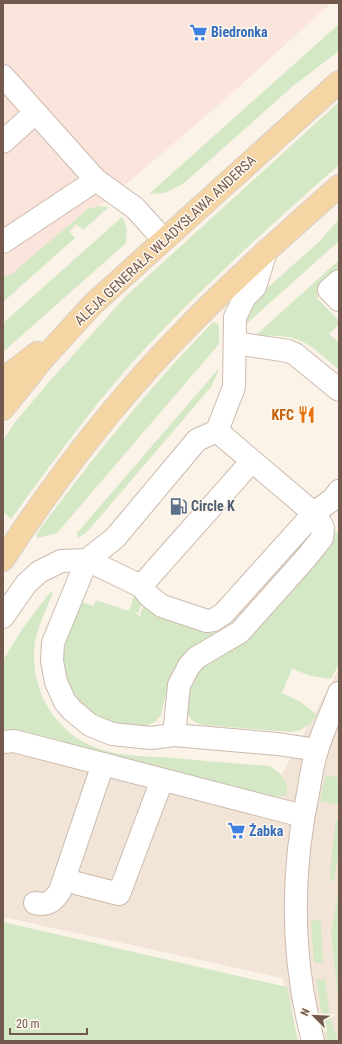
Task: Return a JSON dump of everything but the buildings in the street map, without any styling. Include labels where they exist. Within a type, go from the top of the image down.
[{"type":"main road","name":"ALEJA GENERAŁA WŁADYSŁAWA ANDERSA","points":[[3,410],[77,321],[163,239],[339,82]]},
{"type":"main road","points":[[4,558],[58,480],[128,393],[181,334],[266,251],[339,186]]},
{"type":"main road","points":[[3,379],[77,321]]},
{"type":"street","points":[[3,76],[96,180],[136,208],[163,239]]},
{"type":"street","points":[[3,142],[35,113]]},
{"type":"street","points":[[3,242],[96,180]]},
{"type":"street","points":[[266,251],[255,287],[245,297],[236,317],[234,387],[217,430],[197,440],[115,538],[87,560],[53,643],[52,652],[54,671],[60,692],[65,702],[80,718],[104,731],[119,735],[151,738],[174,735],[278,744],[317,750]]},
{"type":"street","points":[[339,281],[329,290],[339,300]]},
{"type":"street","points":[[235,343],[288,351],[302,358],[339,390]]},
{"type":"street","points":[[174,735],[179,686],[189,666],[196,658],[240,632],[322,538],[322,523],[314,513],[217,430]]},
{"type":"street","points":[[141,586],[252,461]]},
{"type":"street","points":[[3,617],[26,584],[39,572],[61,561],[87,560],[141,586],[149,596],[162,606],[208,621],[214,620],[224,613],[314,513],[339,492]]},
{"type":"street","points":[[313,1041],[307,1019],[300,974],[296,918],[297,862],[303,816],[317,750],[339,693]]},
{"type":"street","points":[[3,742],[14,741],[303,816]]},
{"type":"street","points":[[35,903],[49,904],[54,900],[60,891],[103,764]]},
{"type":"street","points":[[76,883],[119,894],[162,780]]},
{"type":"shaded area","points":[[3,3],[331,3],[221,103],[3,289]]},
{"type":"shaded area","points":[[339,669],[339,1041],[304,1041],[282,978],[3,917],[3,729],[273,790]]},
{"type":"green space","points":[[339,24],[339,51],[293,86],[183,184],[165,193],[149,194]]},
{"type":"green space","points":[[339,102],[339,165],[243,252],[150,343],[95,407],[11,519],[3,512],[3,440],[16,421],[125,297]]},
{"type":"green space","points":[[98,206],[109,207],[83,230],[76,224],[69,231],[75,238],[3,302],[3,276],[10,275],[88,209]]},
{"type":"green space","points":[[122,217],[127,228],[126,243],[3,352],[3,323]]},
{"type":"green space","points":[[339,219],[339,241],[245,325],[246,319],[257,297],[320,241]]},
{"type":"green space","points":[[338,261],[339,268],[317,298],[339,321],[339,324],[329,334],[339,343],[339,370],[318,352],[302,341],[283,336],[255,336]]},
{"type":"green space","points":[[213,322],[219,324],[219,344],[57,533],[38,538],[36,536],[40,529],[102,449],[145,397]]},
{"type":"green space","points":[[220,367],[211,387],[87,532],[78,538],[77,533]]},
{"type":"green space","points":[[311,530],[313,534],[231,629],[197,645],[182,657],[171,674],[161,715],[155,722],[144,727],[124,726],[98,718],[75,699],[66,679],[63,659],[66,637],[80,601],[93,606],[96,600],[129,611],[135,593],[142,603],[138,613],[136,612],[136,614],[142,617],[140,614],[144,605],[203,631],[213,633],[223,631],[229,627],[296,552],[294,549]]},
{"type":"green space","points":[[334,532],[339,533],[339,664],[331,679],[311,676],[292,669],[282,693],[301,702],[317,715],[315,718],[303,729],[291,732],[203,725],[195,722],[190,718],[187,712],[187,698],[192,677],[333,538]]},
{"type":"green space","points":[[51,591],[53,593],[39,628],[35,643],[35,667],[43,698],[61,725],[87,744],[120,754],[269,766],[277,771],[285,781],[287,795],[275,797],[3,730],[3,660],[25,625]]},
{"type":"green space","points":[[325,776],[339,777],[339,805],[320,801]]},
{"type":"green space","points":[[336,820],[339,821],[339,852],[334,881],[330,881],[332,849]]},
{"type":"green space","points":[[339,887],[339,1005],[331,933]]},
{"type":"green space","points":[[311,920],[321,921],[323,963],[314,963]]},
{"type":"green space","points":[[3,922],[287,987],[298,1041],[3,1041]]},
{"type":"green space","points":[[316,979],[325,979],[330,1015],[338,1041],[327,1041]]},
{"type":"place","name":"Biedronka","points":[[198,32]]},
{"type":"place","name":"KFC","points":[[307,415]]},
{"type":"place","name":"Circle K","points":[[178,506]]},
{"type":"place","name":"Żabka","points":[[236,831]]}]
